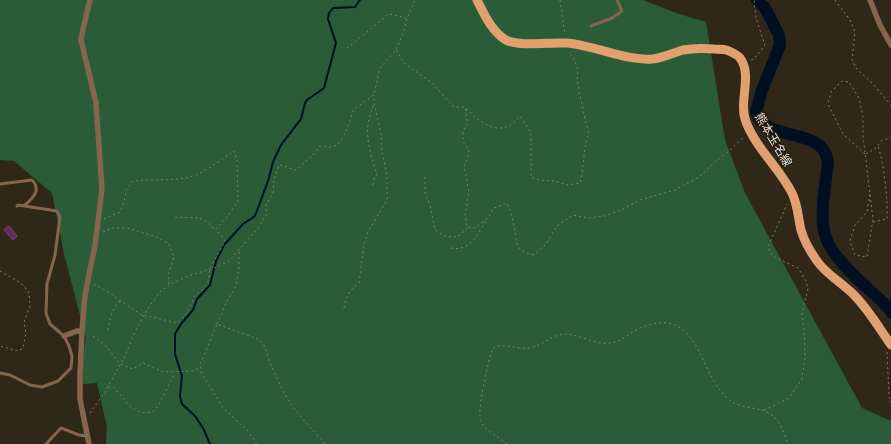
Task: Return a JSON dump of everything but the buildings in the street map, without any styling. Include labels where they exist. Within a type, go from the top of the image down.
[{"type":"main road","points":[[477,0],[492,26],[500,36],[508,42],[524,44],[566,43],[588,46],[645,59],[654,59],[684,50],[702,48],[727,50],[739,56],[743,64]]},
{"type":"main road","name":"熊本玉名線","points":[[743,64],[745,74],[743,112],[746,123],[792,193],[797,207],[801,230],[807,245],[818,262],[854,296],[878,324],[888,347]]},
{"type":"street","points":[[89,444],[80,393],[82,331],[102,189],[96,103],[81,40],[90,0]]},
{"type":"street","points":[[870,0],[880,25],[891,45]]},
{"type":"street","points":[[64,336],[77,331],[82,331]]},
{"type":"lane","points":[[591,26],[612,18],[622,11],[617,0]]},
{"type":"lane","points":[[0,184],[32,180],[35,183],[35,196],[24,206]]},
{"type":"lane","points":[[0,373],[10,375],[30,386],[42,387],[58,381],[71,368],[72,356],[64,336],[50,324],[46,312],[47,284],[55,255],[60,217],[57,211],[16,206]]},
{"type":"lane","points":[[46,444],[60,428],[79,436],[87,436]]},
{"type":"path","points":[[344,308],[346,297],[352,288],[359,283],[364,245],[368,232],[387,200],[387,175],[382,152],[381,134],[374,103],[374,94],[380,68],[396,50],[415,0]]},
{"type":"path","points":[[396,50],[404,63],[431,82],[454,107],[465,107],[484,124],[491,127],[504,128],[515,123],[520,116],[532,133],[531,177],[539,180],[555,181],[567,185],[580,183],[585,142],[589,134],[577,80],[578,70],[566,43],[560,0]]},
{"type":"path","points":[[835,0],[850,20],[855,32],[852,60],[856,68],[873,84],[891,106]]},
{"type":"path","points":[[743,64],[754,58],[765,45],[756,18],[754,1]]},
{"type":"path","points":[[347,48],[389,14],[407,18]]},
{"type":"path","points":[[866,154],[843,134],[828,104],[831,92],[842,80],[849,82],[859,98],[863,117],[863,136],[866,154],[870,194],[872,222],[867,257],[855,255],[850,240],[855,225],[867,212],[870,194]]},
{"type":"path","points":[[84,419],[107,388],[126,354],[143,316],[160,292],[188,276],[217,268],[229,261],[258,228],[267,214],[266,205],[273,193],[274,180],[279,165],[292,170],[297,170],[320,146],[335,146],[339,143],[346,132],[353,111],[374,94]]},
{"type":"path","points":[[374,103],[368,124],[371,155],[377,174],[374,179],[374,185]]},
{"type":"path","points":[[466,109],[468,123],[463,131],[463,142],[468,148],[469,154],[464,166],[469,192],[465,215],[467,227],[475,228],[488,218]]},
{"type":"path","points":[[451,248],[457,250],[470,244],[494,208],[507,203],[514,226],[516,244],[525,253],[534,255],[546,244],[557,226],[573,215],[588,218],[605,216],[640,200],[675,190],[699,177],[750,131]]},
{"type":"path","points":[[866,154],[878,146],[882,140],[891,138]]},
{"type":"path","points":[[872,222],[887,219],[888,209],[882,157],[878,146]]},
{"type":"path","points":[[98,220],[108,218],[120,212],[124,203],[126,190],[133,181],[186,178],[202,173],[234,151],[237,160],[238,201],[228,216],[215,230]]},
{"type":"path","points":[[425,177],[425,193],[430,205],[435,230],[445,236],[457,237],[469,227]]},
{"type":"path","points":[[764,410],[789,398],[802,378],[805,357],[802,312],[808,289],[806,282],[798,268],[772,256],[768,247],[792,193]]},
{"type":"path","points":[[88,283],[97,285],[143,316],[177,323],[185,316],[195,296],[208,282],[210,269],[225,241],[208,222],[197,217],[175,218]]},
{"type":"path","points":[[100,233],[113,228],[128,228],[157,237],[169,244],[174,257],[168,276],[170,285]]},
{"type":"path","points":[[239,249],[239,268],[236,286],[226,303],[200,368],[202,374],[223,408],[248,431],[256,444]]},
{"type":"path","points":[[0,271],[22,283],[29,293],[30,306],[24,322],[26,333],[23,348],[18,350],[0,346]]},
{"type":"path","points":[[108,330],[110,317],[114,306],[121,300]]},
{"type":"path","points":[[507,444],[480,422],[479,415],[493,348],[497,346],[531,348],[563,334],[604,344],[617,342],[635,330],[646,325],[660,323],[671,323],[681,328],[690,337],[719,390],[732,402],[764,410],[771,414],[777,420],[788,444]]},
{"type":"path","points":[[217,324],[258,339],[263,343],[270,364],[285,395],[296,412],[325,444]]},
{"type":"path","points":[[93,336],[107,347],[120,364],[133,369],[143,363],[163,372],[192,372],[200,368]]},
{"type":"path","points":[[888,347],[889,396],[891,403]]},
{"type":"path","points":[[107,388],[113,387],[120,393],[130,406],[139,412],[153,412],[159,404],[175,372]]},
{"type":"green space","points":[[0,0],[643,0],[679,14],[706,22],[725,140],[745,193],[862,408],[891,421],[891,444],[106,444],[107,427],[97,383],[83,384],[83,355],[86,338],[64,254],[52,193],[14,161],[0,160]]},
{"type":"waterway","points":[[210,444],[203,428],[195,416],[182,404],[180,396],[182,376],[175,354],[175,334],[193,310],[197,299],[210,285],[216,261],[224,245],[243,224],[255,216],[268,181],[273,162],[281,145],[301,119],[305,103],[324,88],[336,43],[328,19],[329,13],[333,8],[355,7],[360,0]]},
{"type":"waterway","points":[[757,0],[765,8],[779,35],[780,45],[762,90],[756,112],[762,122],[771,128],[806,138],[816,143],[824,151],[828,162],[823,218],[825,235],[835,254],[843,264],[887,306],[891,312]]}]
